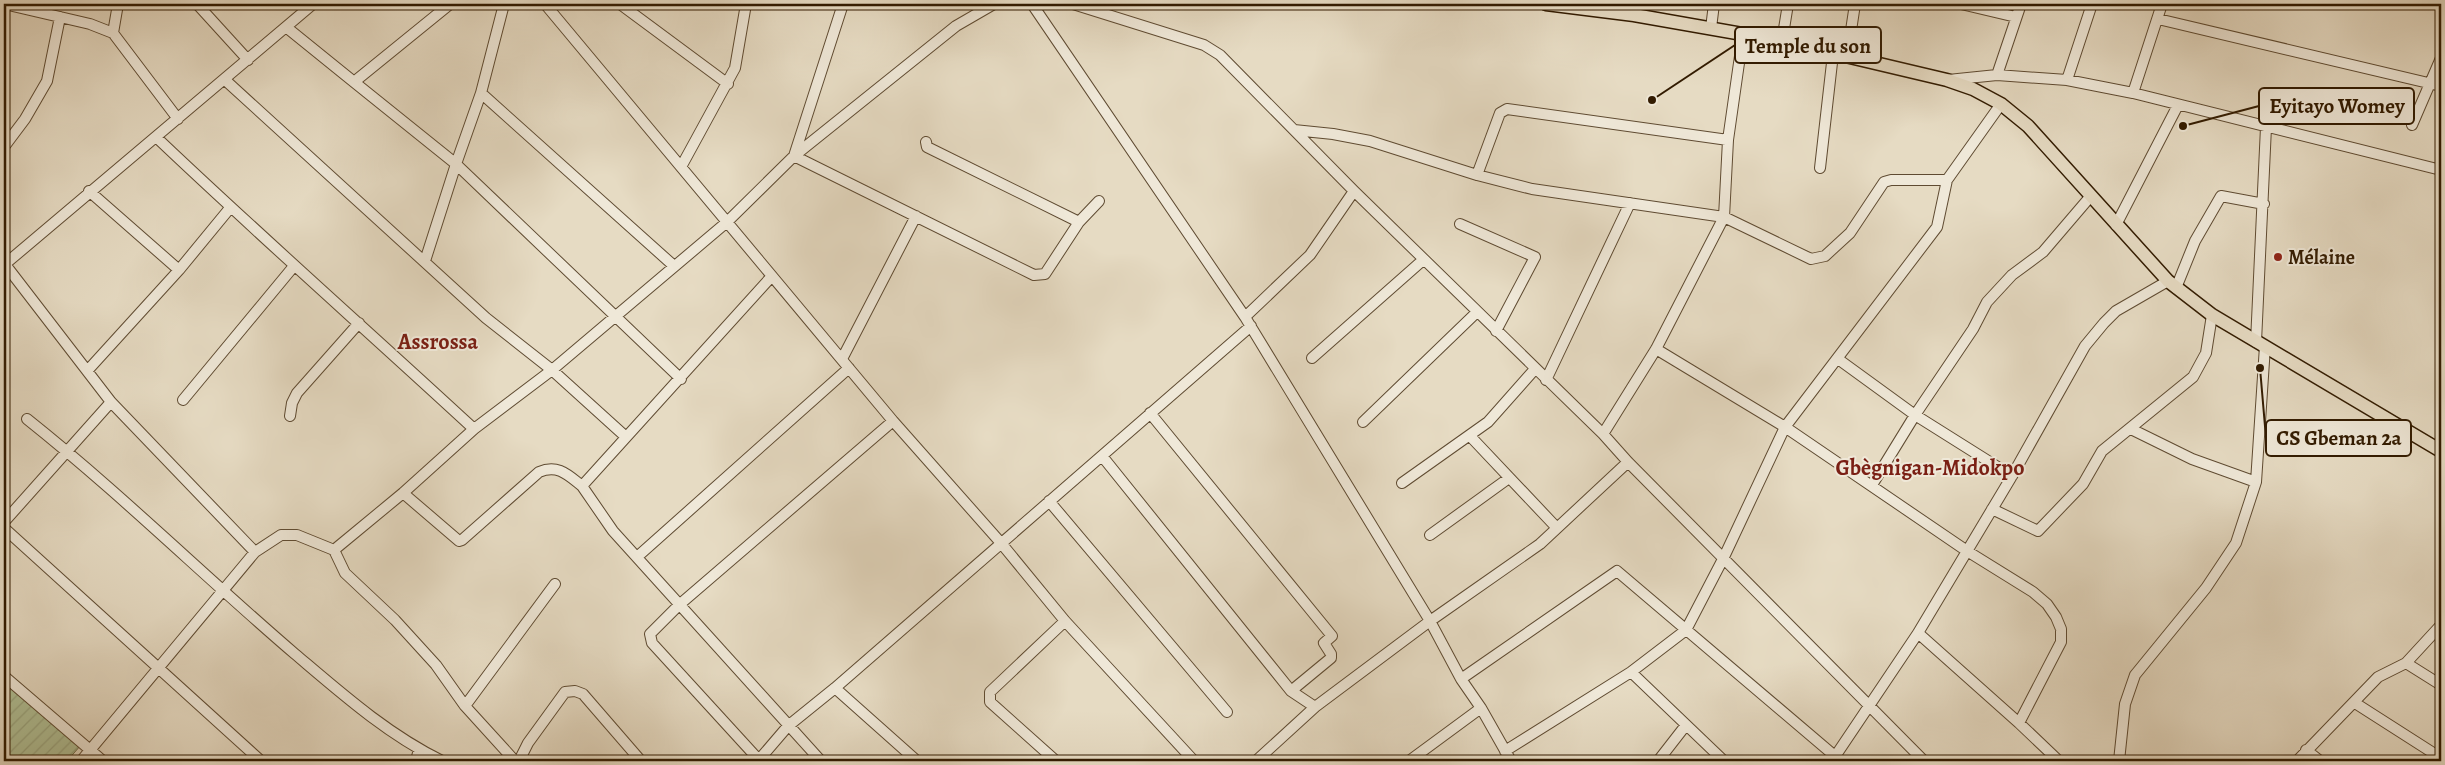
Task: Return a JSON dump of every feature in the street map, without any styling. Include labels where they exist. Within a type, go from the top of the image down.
[{"type":"main road","points":[[1546,4],[1635,9],[1710,28],[1782,41],[1947,80],[1973,89],[2001,104],[2048,146],[2090,197],[2172,285],[2212,315],[2441,452]]},
{"type":"street","points":[[4,4],[90,24],[113,33],[178,119]]},
{"type":"street","points":[[113,33],[118,4]]},
{"type":"street","points":[[198,4],[248,60]]},
{"type":"street","points":[[255,552],[111,402],[4,264],[313,4]]},
{"type":"street","points":[[354,82],[450,4]]},
{"type":"street","points":[[425,261],[481,93],[504,4]]},
{"type":"street","points":[[545,4],[893,421],[1001,543],[1065,621],[1194,761]]},
{"type":"street","points":[[620,4],[728,84]]},
{"type":"street","points":[[681,167],[728,84],[739,53],[746,4]]},
{"type":"street","points":[[794,156],[843,4]]},
{"type":"street","points":[[334,550],[403,494],[474,430],[552,370],[727,222],[794,156],[956,26],[994,4]]},
{"type":"street","points":[[1032,4],[1248,322],[1430,621],[1461,679],[1481,708],[1512,761]]},
{"type":"street","points":[[1073,4],[1212,50],[1220,55],[1423,260],[1603,434],[1628,462],[1724,557],[1923,761]]},
{"type":"street","points":[[1710,28],[1714,4]]},
{"type":"street","points":[[1782,41],[1788,4]]},
{"type":"street","points":[[1847,57],[1855,4]]},
{"type":"street","points":[[1961,4],[2016,17]]},
{"type":"street","points":[[1997,76],[2021,4]]},
{"type":"street","points":[[2067,80],[2092,4]]},
{"type":"street","points":[[2133,93],[2162,4]]},
{"type":"street","points":[[4,147],[25,119],[47,81],[60,17]]},
{"type":"street","points":[[2158,19],[2441,86]]},
{"type":"street","points":[[286,27],[456,164],[681,379]]},
{"type":"street","points":[[1603,434],[1656,349],[1724,218],[1728,140],[1743,35]]},
{"type":"street","points":[[1820,168],[1833,54]]},
{"type":"street","points":[[2412,125],[2441,58]]},
{"type":"street","points":[[1947,80],[1997,76],[2067,80],[2133,93],[2266,128],[2441,170]]},
{"type":"street","points":[[224,79],[486,318],[552,370],[626,437]]},
{"type":"street","points":[[481,93],[674,266]]},
{"type":"street","points":[[1505,751],[1630,672],[1686,630],[1724,557],[1785,427],[1938,227],[1947,180],[2001,104]]},
{"type":"street","points":[[2116,225],[2178,105]]},
{"type":"street","points":[[1477,175],[1500,113],[1507,109],[1728,140]]},
{"type":"street","points":[[2119,761],[2125,704],[2134,675],[2220,570],[2236,543],[2256,482],[2266,128]]},
{"type":"street","points":[[1294,130],[1333,134],[1370,141],[1477,175],[1532,189],[1724,218],[1811,259],[1825,256],[1850,233],[1884,182],[1891,180],[1947,180]]},
{"type":"street","points":[[156,137],[230,208],[359,322],[474,430]]},
{"type":"street","points":[[926,142],[927,147],[1079,222]]},
{"type":"street","points":[[794,156],[1034,275],[1040,276],[1045,274],[1079,222],[1099,201]]},
{"type":"street","points":[[89,191],[179,270]]},
{"type":"street","points":[[893,421],[680,605],[650,634],[652,644],[758,761],[788,726],[836,688],[1102,456],[1248,322],[1310,255],[1354,191]]},
{"type":"street","points":[[1461,679],[1617,571],[1834,759],[1870,708],[1918,633],[2012,476],[2071,369],[2094,334],[2116,311],[2172,285],[2221,196],[2264,204]]},
{"type":"street","points":[[1872,485],[1973,329],[1987,302],[2012,275],[2043,252],[2090,197]]},
{"type":"street","points":[[1546,380],[1630,203]]},
{"type":"street","points":[[88,370],[179,270],[230,208]]},
{"type":"street","points":[[842,360],[916,216]]},
{"type":"street","points":[[1460,224],[1535,257],[1496,331]]},
{"type":"street","points":[[1312,358],[1423,260]]},
{"type":"street","points":[[182,400],[294,266]]},
{"type":"street","points":[[582,486],[681,379],[772,276]]},
{"type":"street","points":[[1363,422],[1477,312]]},
{"type":"street","points":[[1992,509],[2038,532],[2083,484],[2102,451],[2131,430],[2193,377],[2206,353],[2212,315]]},
{"type":"street","points":[[290,416],[292,403],[297,393],[359,322]]},
{"type":"street","points":[[1656,349],[1785,427],[1968,551],[2033,592],[2047,604],[2061,629],[2062,642],[2020,723]]},
{"type":"street","points":[[1838,360],[1915,416],[2012,476]]},
{"type":"street","points":[[637,557],[849,368]]},
{"type":"street","points":[[1402,483],[1470,436],[1495,414],[1535,370]]},
{"type":"street","points":[[4,522],[111,402]]},
{"type":"street","points":[[1150,413],[1332,636],[1324,643],[1331,654],[1331,658],[1291,691]]},
{"type":"street","points":[[27,419],[68,452],[222,591],[366,713],[419,749],[442,761]]},
{"type":"street","points":[[2131,430],[2192,459],[2256,482]]},
{"type":"street","points":[[1470,436],[1557,528]]},
{"type":"street","points":[[1102,456],[1291,691],[1315,707]]},
{"type":"street","points":[[1256,761],[1315,707],[1430,621],[1540,544],[1628,462]]},
{"type":"street","points":[[403,494],[459,541],[540,472],[554,468],[566,473],[582,486],[613,531],[821,761]]},
{"type":"street","points":[[1430,535],[1509,478]]},
{"type":"street","points":[[1049,501],[1227,712]]},
{"type":"street","points":[[4,528],[261,761]]},
{"type":"street","points":[[81,761],[255,552],[281,535],[297,535],[334,550],[345,573],[395,620],[436,665],[465,706],[515,761]]},
{"type":"street","points":[[465,706],[555,584]]},
{"type":"street","points":[[1056,761],[990,702],[988,698],[990,692],[1065,621]]},
{"type":"street","points":[[2297,761],[2378,677],[2406,663],[2441,625]]},
{"type":"street","points":[[1918,633],[2020,723],[2059,761]]},
{"type":"street","points":[[2406,663],[2441,685]]},
{"type":"street","points":[[1630,672],[1724,761]]},
{"type":"street","points":[[4,676],[103,761]]},
{"type":"street","points":[[836,688],[917,761]]},
{"type":"street","points":[[519,761],[528,743],[565,692],[575,691],[583,694],[641,761]]},
{"type":"street","points":[[2355,703],[2441,758]]},
{"type":"street","points":[[1409,761],[1481,708]]},
{"type":"street","points":[[1658,761],[1686,725]]},
{"type":"street","points":[[416,761],[419,749]]},
{"type":"street","points":[[2306,750],[2320,761]]},
{"type":"green space","points":[[4,680],[81,745],[67,761],[4,761]]},
{"type":"place","name":"Temple du son","points":[[1652,100]]},
{"type":"place","name":"Eyitayo Womey","points":[[2183,126]]},
{"type":"place","name":"Mélaine","points":[[2278,257]]},
{"type":"place","name":"CS Gbeman 2a","points":[[2260,368]]},
{"type":"district","name":"Assrossa","points":[[438,342]]},
{"type":"district","name":"Gbègnigan-Midokpo","points":[[1930,468]]}]
